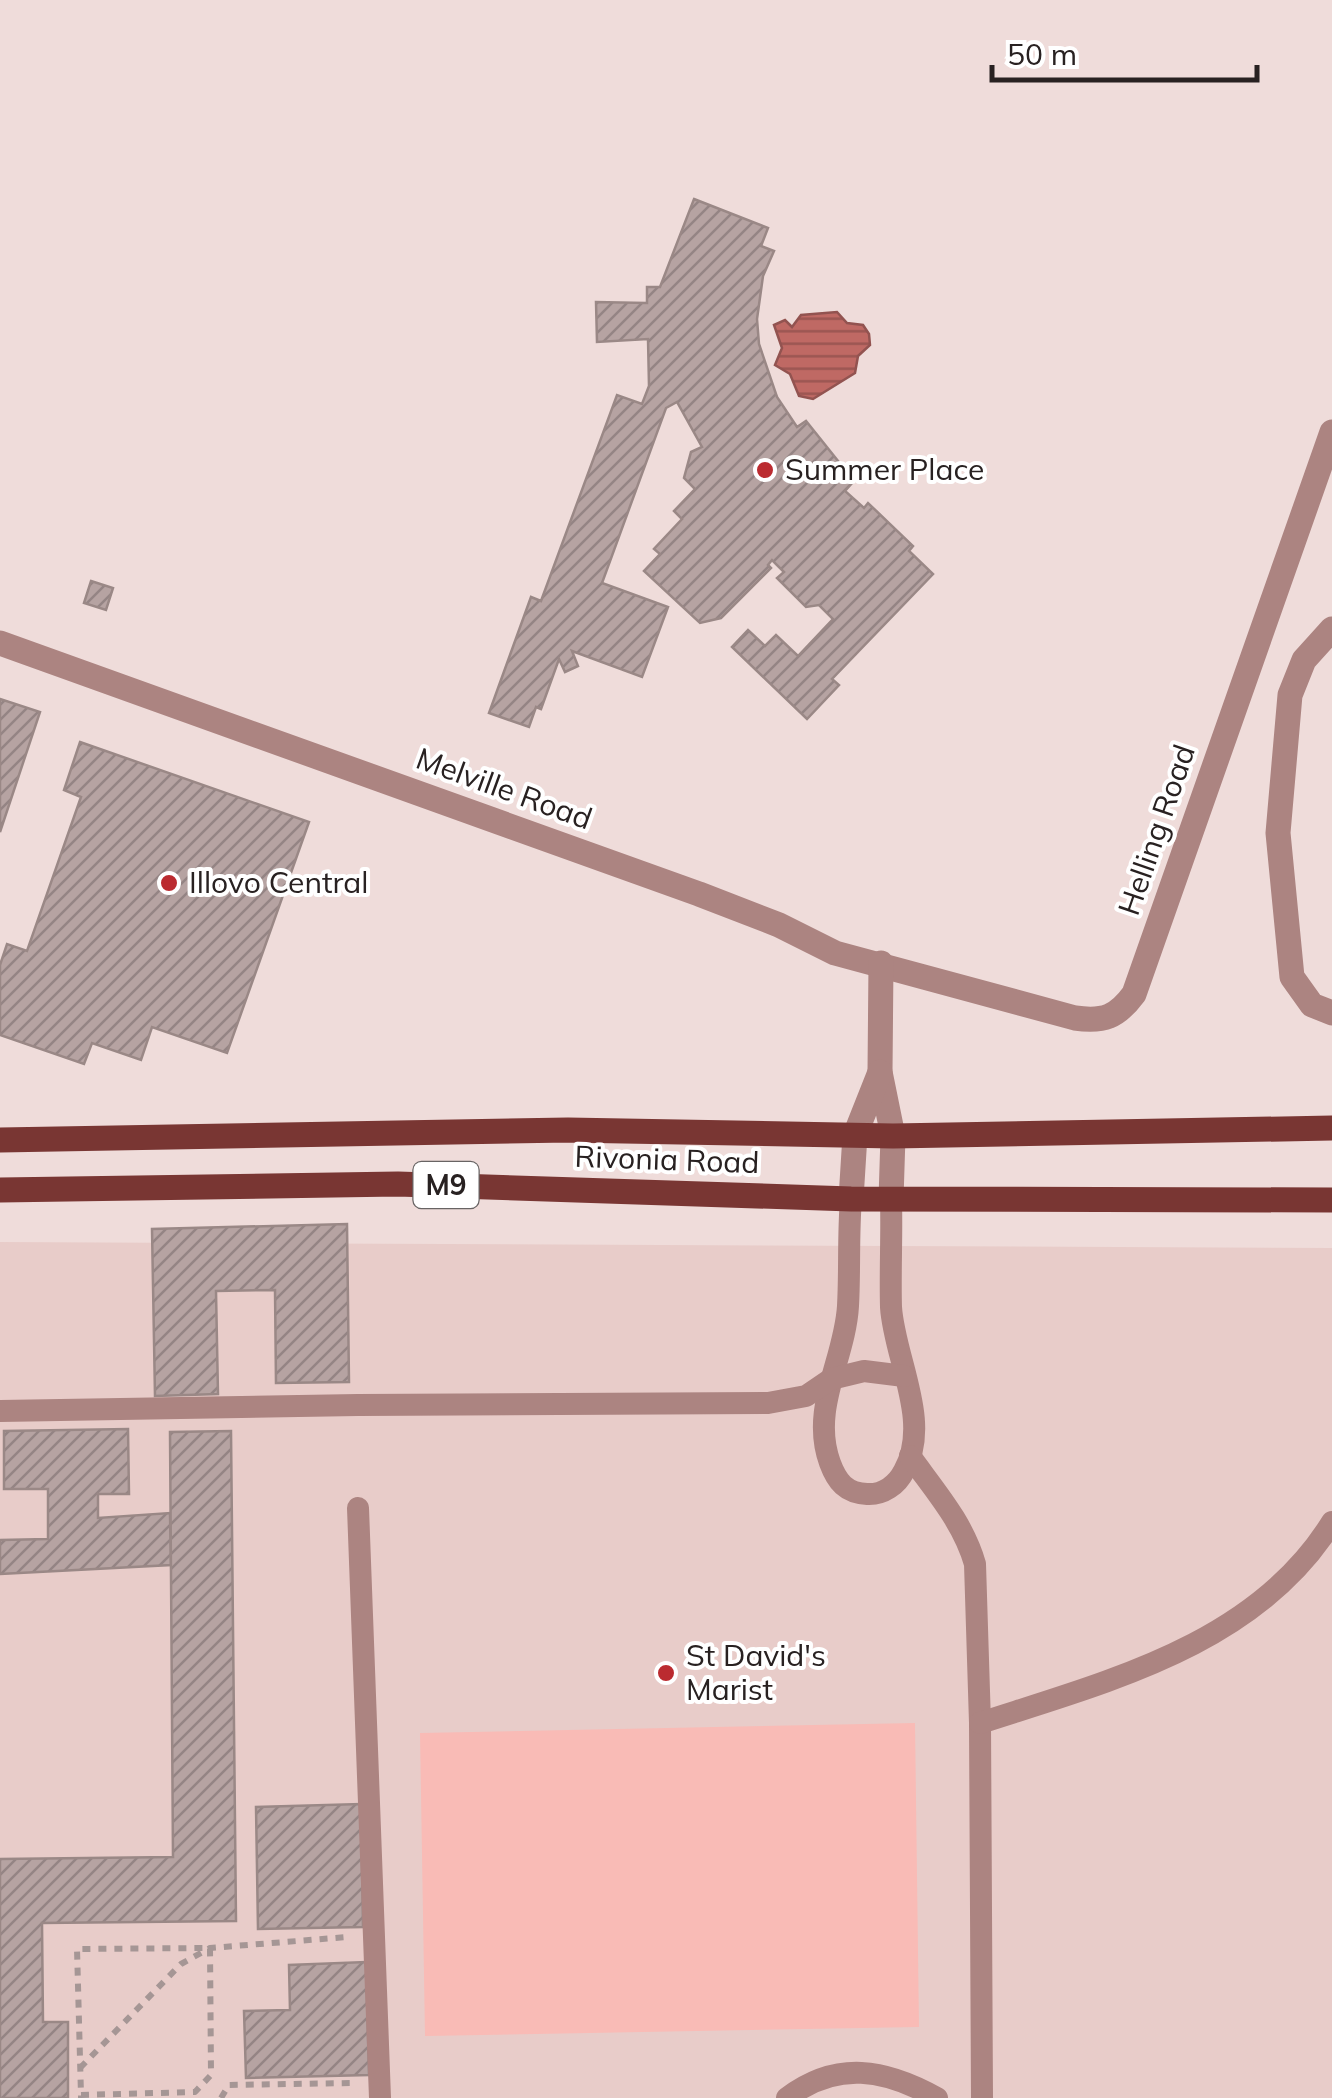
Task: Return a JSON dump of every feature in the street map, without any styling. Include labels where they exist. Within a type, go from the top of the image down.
[{"type":"main road","name":"Rivonia Road","points":[[0,1140],[568,1130],[892,1136],[1332,1128]]},
{"type":"main road","name":"Rivonia Road","points":[[0,1190],[398,1184],[891,1200],[1332,1200]]},
{"type":"street","name":"Helling Road","points":[[881,964],[1075,1018],[1099,1021],[1120,1012],[1134,994],[1321,491],[1332,432]]},
{"type":"street","points":[[1332,629],[1304,660],[1290,695],[1278,833],[1292,977],[1312,1004],[1332,1014]]},
{"type":"street","name":"Melville Road","points":[[0,643],[699,894],[779,925],[834,953],[881,964]]},
{"type":"street","points":[[881,964],[880,1072],[892,1136],[891,1200]]},
{"type":"street","points":[[851,1199],[855,1135],[880,1072]]},
{"type":"lane","points":[[851,1199],[848,1308],[823,1415],[824,1448],[836,1481],[853,1492],[874,1494],[891,1488],[904,1472],[914,1432],[891,1307],[891,1200]]},
{"type":"lane","points":[[0,1411],[358,1404],[768,1403],[806,1396],[830,1379],[864,1371],[904,1376]]},
{"type":"lane","points":[[910,1456],[968,1539],[975,1564],[982,2098]]},
{"type":"lane","points":[[358,1508],[379,2090]]},
{"type":"lane","points":[[980,1723],[1116,1676],[1202,1641],[1271,1595],[1296,1572],[1332,1522]]},
{"type":"lane","points":[[787,2098],[804,2085],[836,2073],[862,2072],[897,2080],[938,2098]]},
{"type":"path","points":[[210,1948],[211,2075],[195,2092],[82,2097],[78,1949],[210,1948],[373,1936]]},
{"type":"path","points":[[80,2068],[182,1964],[210,1948]]},
{"type":"path","points":[[221,2098],[229,2085],[379,2090]]},
{"type":"shaded area","points":[[837,312],[847,323],[863,325],[870,345],[858,356],[855,373],[813,399],[799,396],[790,374],[775,365],[782,348],[774,325],[785,320],[792,327],[801,315]]},
{"type":"shaded area","name":"St David's Marist","points":[[0,1242],[1332,1248],[1332,2098],[0,2098]]},
{"type":"shaded area","points":[[915,1723],[919,2027],[425,2036],[420,1733]]},
{"type":"building","name":"Summer Place","points":[[694,199],[768,228],[761,246],[774,251],[763,276],[757,319],[759,344],[777,397],[797,427],[806,421],[854,481],[845,491],[864,508],[868,503],[913,546],[909,551],[933,574],[832,679],[839,685],[807,719],[732,647],[748,630],[765,646],[776,635],[798,656],[833,619],[819,605],[806,607],[777,578],[784,572],[772,560],[768,565],[771,568],[721,618],[700,623],[644,571],[660,554],[654,549],[682,519],[674,511],[695,489],[684,478],[691,452],[702,447],[677,402],[666,408],[602,583],[668,607],[642,677],[572,651],[578,666],[565,672],[559,659],[541,709],[536,707],[529,727],[489,713],[531,597],[541,601],[617,395],[642,404],[649,386],[648,339],[597,342],[596,302],[647,303],[647,287],[660,287]]},
{"type":"building","points":[[91,581],[113,588],[106,610],[84,603]]},
{"type":"building","points":[[0,699],[40,712],[0,832]]},
{"type":"building","name":"Illovo Central","points":[[80,742],[309,822],[227,1053],[152,1027],[141,1060],[92,1043],[84,1064],[0,1035],[0,965],[7,944],[27,951],[81,797],[64,790]]},
{"type":"building","points":[[347,1224],[349,1382],[276,1383],[275,1290],[216,1291],[218,1394],[155,1396],[152,1229]]},
{"type":"building","points":[[128,1429],[129,1494],[98,1494],[98,1518],[170,1513],[171,1565],[0,1574],[0,1540],[48,1539],[48,1489],[4,1489],[4,1431]]},
{"type":"building","points":[[231,1431],[236,1921],[42,1923],[43,2022],[68,2022],[68,2098],[0,2098],[0,1859],[173,1857],[170,1432]]},
{"type":"building","points":[[361,1804],[363,1927],[258,1929],[256,1807]]},
{"type":"building","points":[[366,1962],[369,2075],[246,2078],[244,2011],[290,2010],[289,1965]]},
{"type":"place","name":"Summer Place","points":[[765,470]]},
{"type":"place","name":"Illovo Central","points":[[169,883]]},
{"type":"place","name":"St David's Marist","points":[[666,1673]]}]
